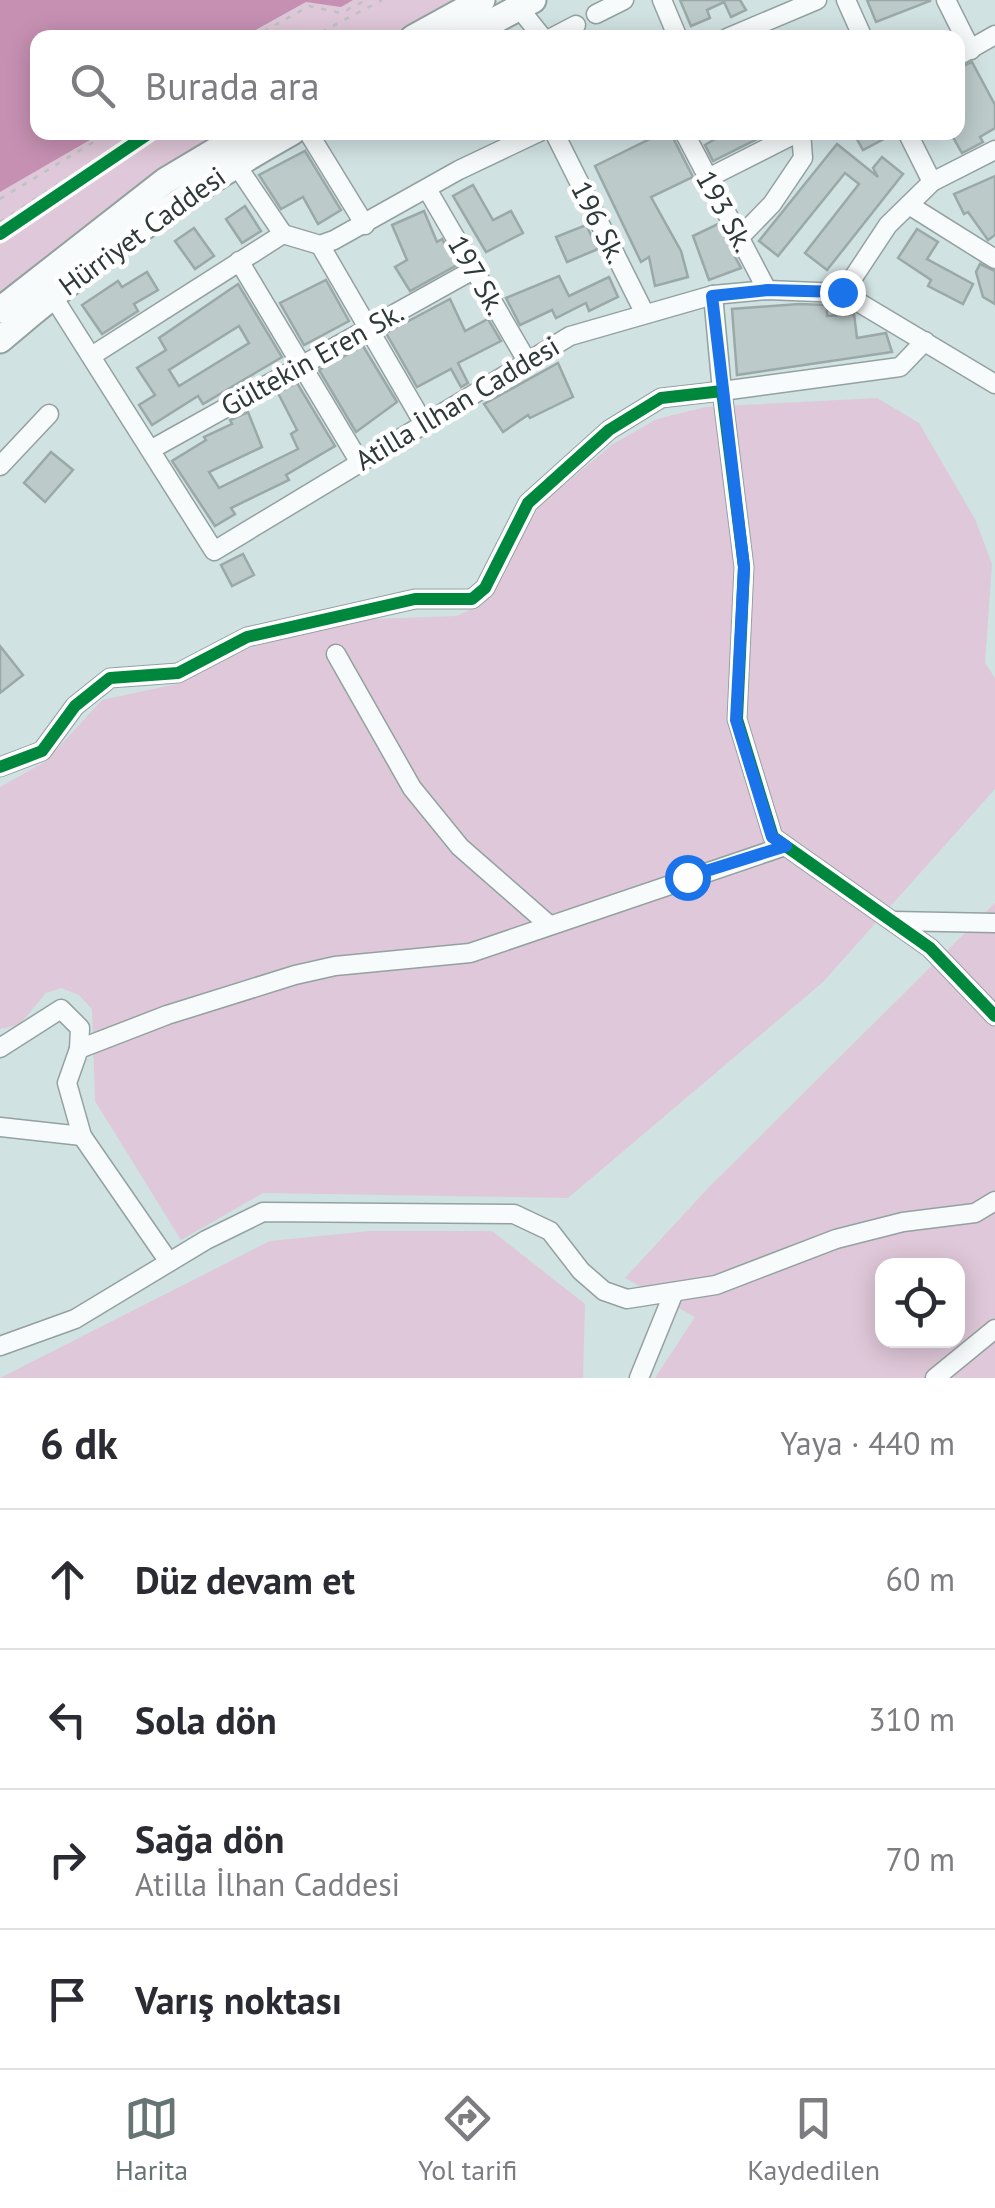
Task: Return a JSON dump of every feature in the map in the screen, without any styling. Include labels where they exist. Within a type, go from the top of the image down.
[{"type":"highway","points":[[448,30],[492,20],[526,4]]},
{"type":"highway","name":"Hürriyet Caddesi","points":[[0,310],[165,181],[234,140]]},
{"type":"highway","name":"Hürriyet Caddesi","points":[[0,340],[52,295],[235,164],[278,140]]},
{"type":"street","points":[[596,14],[624,0]]},
{"type":"street","points":[[662,0],[675,30]]},
{"type":"street","points":[[747,30],[817,0]]},
{"type":"street","points":[[846,0],[859,30]]},
{"type":"street","points":[[946,0],[956,30]]},
{"type":"street","points":[[526,4],[539,30]]},
{"type":"street","points":[[567,30],[576,25]]},
{"type":"street","points":[[965,52],[995,35]]},
{"type":"street","points":[[313,140],[365,225]]},
{"type":"street","points":[[235,164],[283,234],[320,245],[523,140]]},
{"type":"street","name":"196 Sk.","points":[[558,140],[644,312]]},
{"type":"street","name":"193 Sk.","points":[[688,140],[768,290]]},
{"type":"street","points":[[706,179],[784,140]]},
{"type":"street","points":[[740,236],[772,204],[803,158],[801,140]]},
{"type":"street","points":[[911,140],[932,182]]},
{"type":"street","points":[[842,292],[888,225],[932,182],[995,150]]},
{"type":"street","name":"197 Sk.","points":[[426,189],[528,361]]},
{"type":"street","points":[[909,204],[995,259]]},
{"type":"street","points":[[93,355],[283,234]]},
{"type":"street","points":[[320,245],[424,424]]},
{"type":"street","points":[[239,262],[359,461]]},
{"type":"street","name":"Gültekin Eren Sk.","points":[[152,450],[474,270]]},
{"type":"street","name":"Atilla İlhan Caddesi","points":[[52,295],[214,551],[570,336],[644,312],[712,296],[768,290],[842,292],[995,384]]},
{"type":"street","points":[[712,296],[744,567],[736,720],[772,837],[930,948],[994,1013]]},
{"type":"street","points":[[0,767],[42,751],[76,706],[110,678],[178,672],[247,637],[329,616],[415,599],[472,599],[485,588],[528,503],[609,430],[662,398],[900,367],[925,341]]},
{"type":"street","points":[[0,466],[48,414]]},
{"type":"street","points":[[336,654],[412,788],[460,846],[548,924]]},
{"type":"street","points":[[79,1049],[167,1015],[295,975],[334,966],[470,953],[786,846]]},
{"type":"street","points":[[892,922],[995,923]]},
{"type":"street","points":[[0,1048],[61,1009],[80,1028],[79,1049],[66,1083],[82,1136],[169,1262]]},
{"type":"street","points":[[0,1127],[82,1136]]},
{"type":"street","points":[[0,1346],[76,1319],[169,1262],[263,1212],[402,1210],[514,1214],[550,1231],[581,1271],[604,1291],[627,1299],[716,1286],[836,1239],[903,1222],[974,1213],[995,1201]]},
{"type":"street","points":[[639,1378],[674,1292]]},
{"type":"street","points":[[935,1378],[995,1329]]},
{"type":"path","points":[[269,30],[309,6],[341,13],[366,0]]},
{"type":"path","points":[[325,30],[382,0]]},
{"type":"path","points":[[340,30],[396,0]]},
{"type":"path","points":[[0,199],[97,140]]},
{"type":"path","points":[[0,222],[125,140]]},
{"type":"path","points":[[0,234],[139,140]]},
{"type":"shaded area","points":[[0,0],[353,0],[341,7],[306,2],[256,30],[30,30],[30,140],[90,140],[0,192]]},
{"type":"shaded area","points":[[353,0],[482,0],[426,30],[257,30],[306,2],[341,6]]},
{"type":"shaded area","points":[[90,140],[237,140],[0,309],[0,192]]},
{"type":"shaded area","points":[[877,398],[919,423],[975,519],[992,564],[985,663],[995,678],[995,789],[823,982],[568,1198],[263,1193],[181,1240],[95,1101],[92,1009],[79,995],[61,988],[46,993],[19,1025],[0,1029],[0,787],[46,761],[102,700],[181,683],[227,655],[343,620],[456,616],[483,604],[540,505],[613,444],[657,419],[705,407]]},
{"type":"shaded area","points":[[995,903],[995,1378],[655,1378],[695,1317],[625,1278],[710,1186]]},
{"type":"shaded area","points":[[370,1231],[492,1231],[585,1304],[583,1378],[0,1378],[270,1241]]},
{"type":"building","points":[[680,0],[740,0],[746,10],[731,17],[724,2],[707,10],[710,18],[691,26]]},
{"type":"building","points":[[867,0],[930,0],[930,1],[876,22]]},
{"type":"building","points":[[972,62],[995,105],[995,128],[980,137],[983,142],[962,153],[955,140],[965,140],[965,66]]},
{"type":"building","points":[[648,140],[674,140],[693,177],[651,197],[681,251],[688,277],[655,286],[649,257],[641,262],[595,166]]},
{"type":"building","points":[[713,140],[755,140],[713,161],[705,145]]},
{"type":"building","points":[[857,140],[882,140],[863,150]]},
{"type":"building","points":[[837,144],[878,177],[873,168],[882,157],[903,174],[827,270],[805,253],[859,184],[845,173],[778,256],[759,241]]},
{"type":"building","points":[[305,151],[341,210],[318,224],[303,197],[281,209],[259,175]]},
{"type":"building","points":[[995,176],[995,235],[988,240],[968,212],[964,214],[954,194]]},
{"type":"building","points":[[473,185],[493,220],[511,211],[523,233],[486,252],[453,196]]},
{"type":"building","points":[[245,206],[261,231],[242,243],[226,219]]},
{"type":"building","points":[[424,211],[437,242],[442,239],[457,265],[410,291],[395,267],[407,260],[392,225]]},
{"type":"building","points":[[718,224],[741,268],[709,280],[693,236]]},
{"type":"building","points":[[586,225],[598,249],[567,262],[556,237]]},
{"type":"building","points":[[194,228],[214,256],[195,269],[175,241]]},
{"type":"building","points":[[917,229],[938,242],[927,259],[973,284],[963,304],[928,286],[931,280],[898,258]]},
{"type":"building","points":[[980,264],[995,271],[995,304],[983,297],[976,272]]},
{"type":"building","points":[[147,272],[158,290],[134,304],[138,311],[102,334],[82,305],[118,281],[122,287]]},
{"type":"building","points":[[559,276],[569,296],[609,277],[618,297],[589,311],[586,303],[556,318],[552,310],[520,325],[506,298]]},
{"type":"building","points":[[326,280],[349,321],[304,345],[280,303]]},
{"type":"building","points":[[238,284],[282,357],[203,404],[198,396],[152,425],[139,405],[155,395],[137,368],[166,350],[159,338]],"holes":[[[239,326],[249,343],[179,386],[169,370]]]},
{"type":"building","points":[[450,299],[465,331],[488,319],[501,341],[458,363],[468,383],[461,387],[451,369],[417,387],[386,333]]},
{"type":"building","points":[[827,305],[827,316],[854,314],[857,338],[886,333],[892,352],[737,375],[732,309]]},
{"type":"building","points":[[363,346],[397,402],[356,432],[319,370]]},
{"type":"building","points":[[558,363],[573,397],[530,418],[528,415],[503,432],[484,404]]},
{"type":"building","points":[[297,383],[335,446],[286,475],[289,480],[231,508],[235,514],[215,526],[172,461],[206,440],[204,437],[232,424],[230,420],[248,412],[262,447],[209,472],[219,488],[298,449],[291,434],[297,430],[278,393]]},
{"type":"building","points":[[51,452],[73,470],[45,502],[24,483]]},
{"type":"building","points":[[243,554],[254,575],[232,586],[221,565]]},
{"type":"building","points":[[0,646],[23,675],[0,693]]},
{"type":"cycle path","points":[[0,234],[139,140]]},
{"type":"cycle path","points":[[0,767],[42,751],[75,706],[110,678],[178,673],[247,637],[415,599],[472,599],[485,588],[528,503],[609,430],[661,398],[722,391],[744,567],[737,719],[773,837],[930,948],[995,1016]]},
{"type":"route","points":[[687,877],[786,846],[772,837],[736,720],[744,567],[712,296],[768,290],[842,292]]}]
